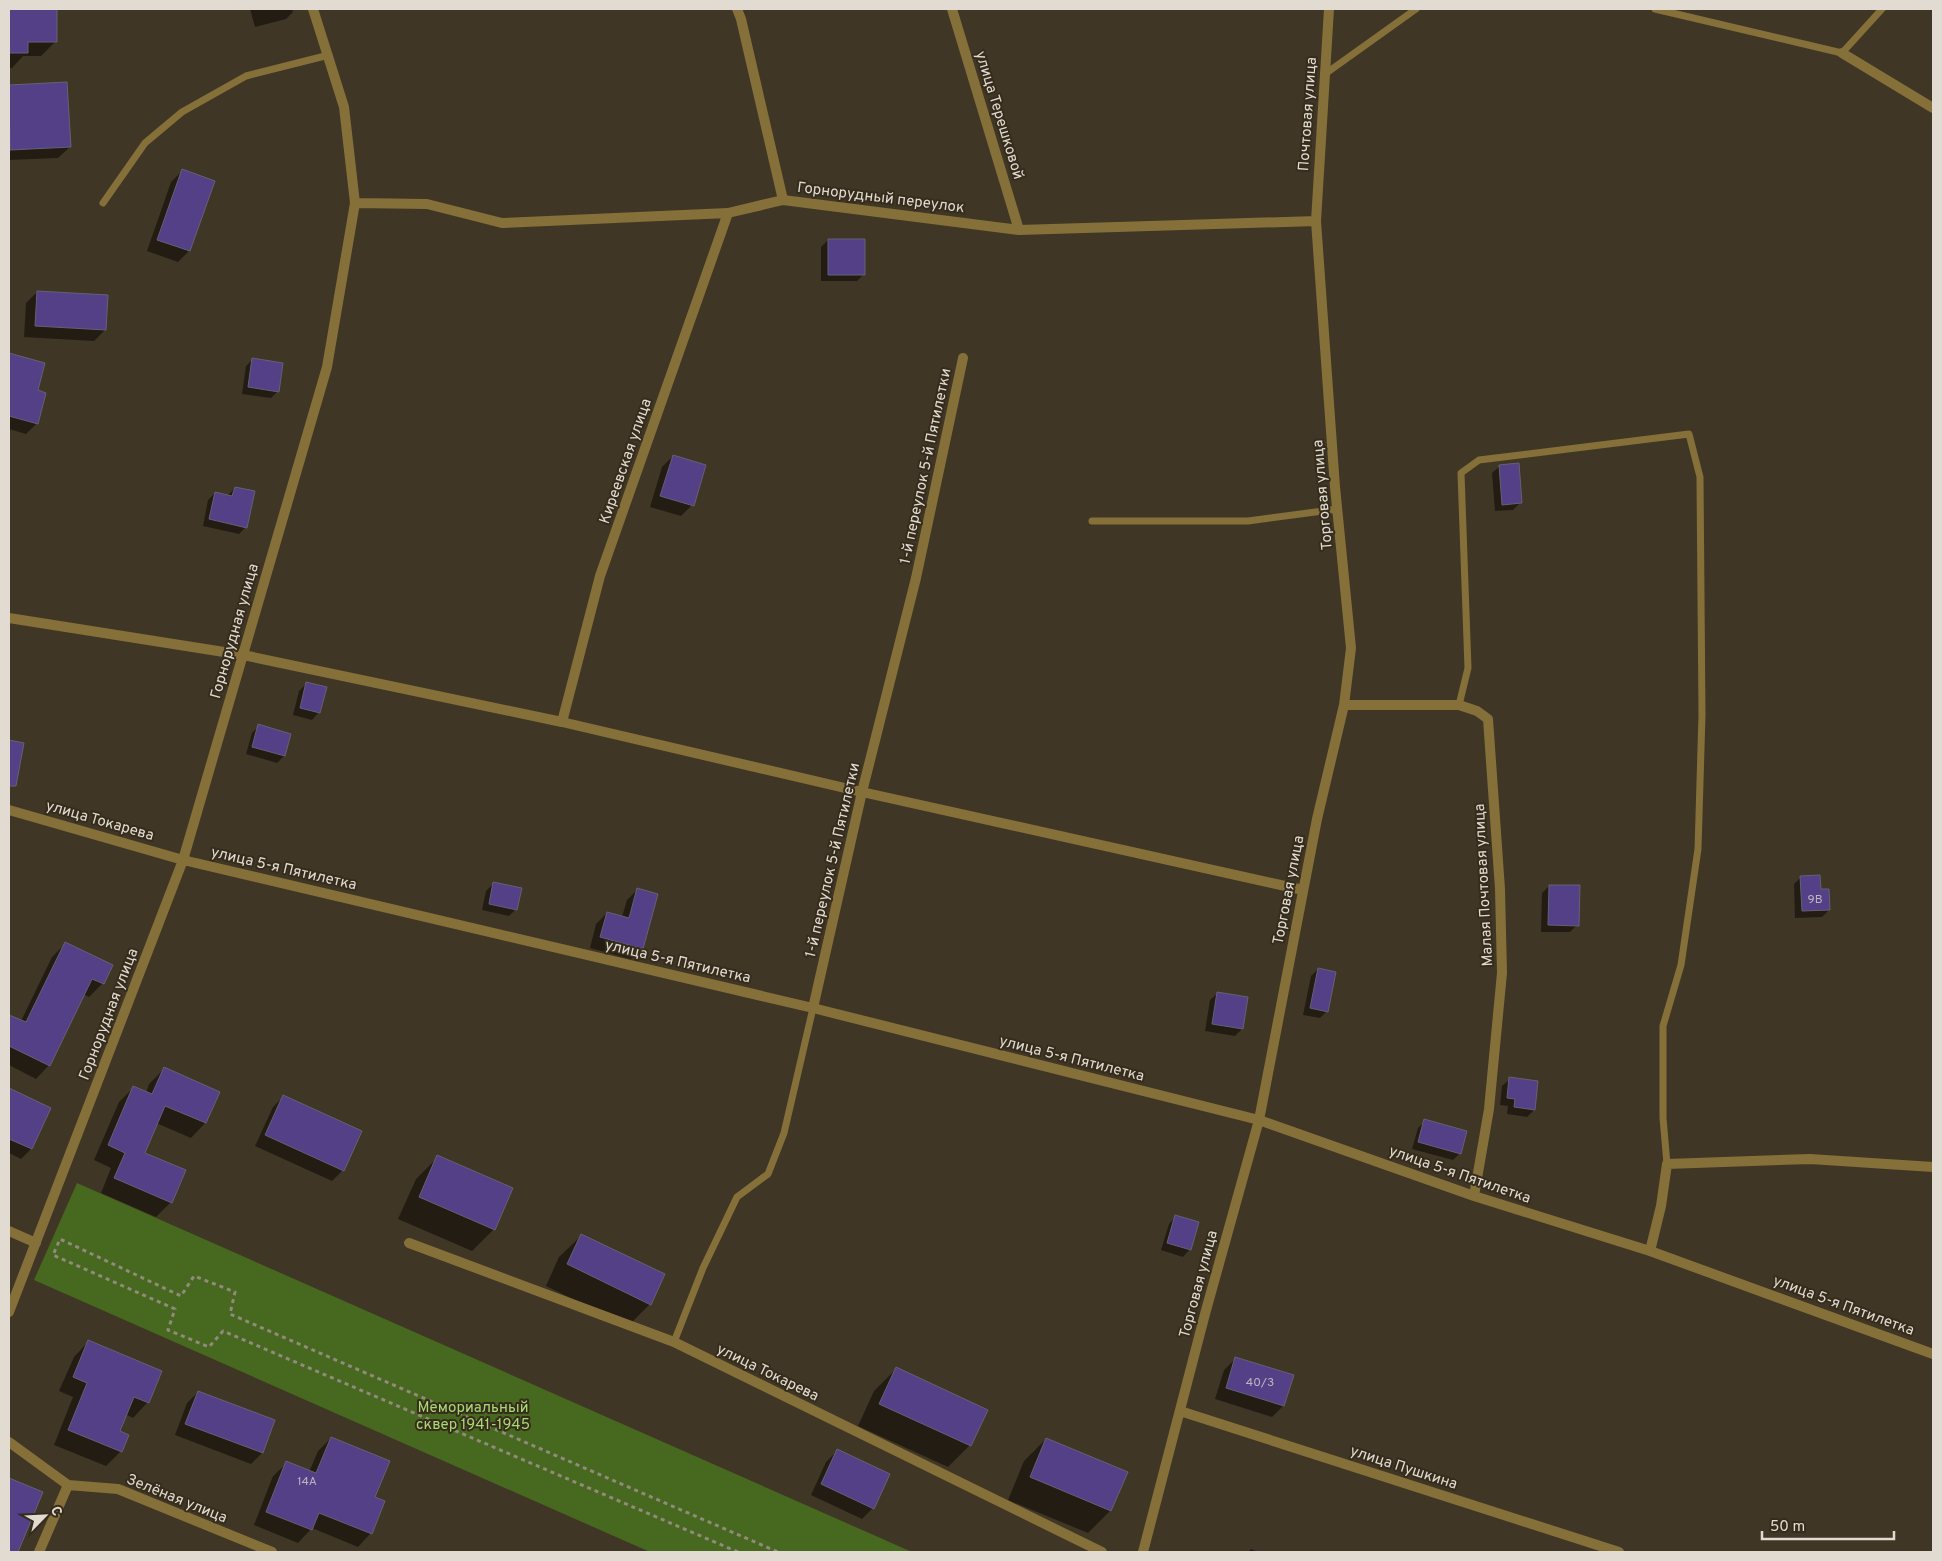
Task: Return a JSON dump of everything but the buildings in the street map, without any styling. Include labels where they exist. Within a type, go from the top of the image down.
[{"type":"street","name":"Горнорудная улица","points":[[9,1312],[183,860],[327,366],[355,203],[344,107],[313,9]]},
{"type":"street","points":[[737,9],[741,19],[783,200]]},
{"type":"street","name":"улица Терешковой","points":[[952,9],[1019,230]]},
{"type":"street","name":"Почтовая улица","points":[[1316,221],[1329,9]]},
{"type":"street","points":[[1842,53],[1933,108]]},
{"type":"street","name":"Горнорудный переулок","points":[[355,203],[427,204],[502,224],[728,213],[783,200],[1019,230],[1316,221]]},
{"type":"street","name":"Киреевская улица","points":[[562,722],[600,576],[728,213]]},
{"type":"street","name":"Торговая улица","points":[[1143,1552],[1205,1314],[1259,1120],[1317,819],[1344,705],[1351,648],[1338,509],[1316,221]]},
{"type":"street","name":"1-й переулок 5-й Пятилетки","points":[[813,1008],[862,792],[916,578],[963,358]]},
{"type":"street","points":[[9,618],[243,655],[562,722],[862,792],[1303,890]]},
{"type":"street","name":"Малая Почтовая улица","points":[[1344,705],[1459,705],[1477,711],[1488,720],[1500,889],[1502,973],[1488,1109],[1474,1196]]},
{"type":"street","name":"улица Токарева","points":[[9,810],[183,860]]},
{"type":"street","name":"улица 5-я Пятилетка","points":[[183,860],[813,1008],[1259,1120],[1474,1196],[1650,1251],[1933,1354]]},
{"type":"street","points":[[1650,1251],[1660,1206],[1666,1164],[1810,1159],[1933,1167]]},
{"type":"street","points":[[9,1231],[36,1243]]},
{"type":"street","name":"улица Токарева","points":[[410,1243],[674,1342],[1102,1552]]},
{"type":"street","name":"улица Пушкина","points":[[1180,1411],[1619,1552]]},
{"type":"street","points":[[9,1442],[68,1485],[39,1552]]},
{"type":"street","name":"Зелёная улица","points":[[68,1485],[118,1489],[272,1552]]},
{"type":"lane","points":[[1325,74],[1416,9]]},
{"type":"lane","points":[[1655,9],[1842,53],[1882,9]]},
{"type":"lane","points":[[103,203],[145,143],[182,112],[246,76],[329,55]]},
{"type":"lane","points":[[1459,705],[1468,668],[1461,473],[1479,460],[1689,434],[1700,477],[1702,715],[1698,849],[1681,965],[1664,1026],[1663,1118],[1666,1164]]},
{"type":"lane","points":[[1092,521],[1248,521],[1338,509]]},
{"type":"lane","name":"1-й переулок 5-й Пятилетки","points":[[674,1342],[703,1268],[737,1197],[768,1174],[784,1133],[813,1008]]},
{"type":"path","points":[[738,1552],[223,1331],[209,1347],[168,1330],[175,1309],[53,1255],[60,1239],[181,1296],[194,1276],[235,1292],[230,1314],[778,1552]]},
{"type":"green space","name":"Мемориальный сквер 1941-1945","points":[[77,1183],[912,1552],[650,1552],[34,1280]]}]
